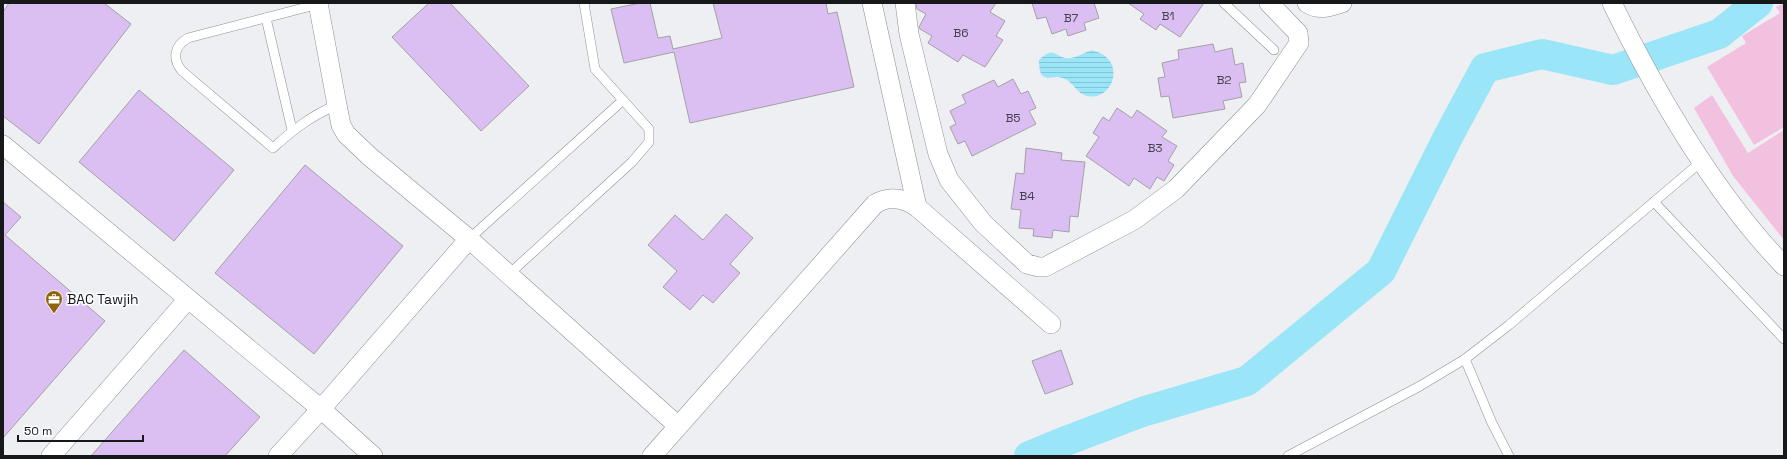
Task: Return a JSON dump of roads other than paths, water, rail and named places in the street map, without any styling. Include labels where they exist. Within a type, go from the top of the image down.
[{"type":"street","points":[[872,3],[917,207]]},
{"type":"street","points":[[904,3],[909,34],[938,154],[944,170],[983,223],[1027,264],[1039,267],[1050,265],[1083,248],[1134,220],[1155,206],[1196,170],[1257,105],[1299,43],[1298,33],[1269,3]]},
{"type":"street","points":[[1307,3],[1324,8],[1342,3]]},
{"type":"street","points":[[1612,3],[1673,115],[1702,161],[1752,229],[1784,266]]},
{"type":"street","points":[[319,4],[341,125],[349,138],[469,239],[677,426]]},
{"type":"street","points":[[3,145],[322,409],[373,456]]},
{"type":"street","points":[[652,456],[875,204],[890,198],[899,198],[908,201],[917,207],[1051,324]]},
{"type":"street","points":[[278,456],[322,409],[469,239]]},
{"type":"street","points":[[51,456],[188,299]]},
{"type":"lane","points":[[508,275],[632,162],[649,142],[649,129],[622,101],[595,69],[584,3]]},
{"type":"lane","points":[[1224,3],[1274,50]]},
{"type":"lane","points":[[319,4],[188,38],[178,46],[175,53],[175,60],[182,71],[273,148],[292,130],[321,112],[337,105]]},
{"type":"lane","points":[[266,18],[292,130]]},
{"type":"lane","points":[[469,239],[622,101]]},
{"type":"lane","points":[[1288,456],[1420,386],[1465,359],[1702,161]]},
{"type":"lane","points":[[1654,202],[1784,339]]},
{"type":"lane","points":[[1465,359],[1492,423],[1509,456]]},
{"type":"water","points":[[1092,50],[1106,57],[1111,63],[1113,70],[1111,84],[1102,94],[1095,96],[1083,95],[1065,79],[1060,77],[1047,77],[1041,74],[1039,60],[1049,53],[1071,58]]},
{"type":"waterway","points":[[1029,456],[1142,412],[1247,381],[1381,271],[1449,135],[1485,68],[1542,54],[1613,70],[1719,34],[1758,3]]},
{"type":"place","name":"BAC Tawjih","points":[[54,314]]}]
